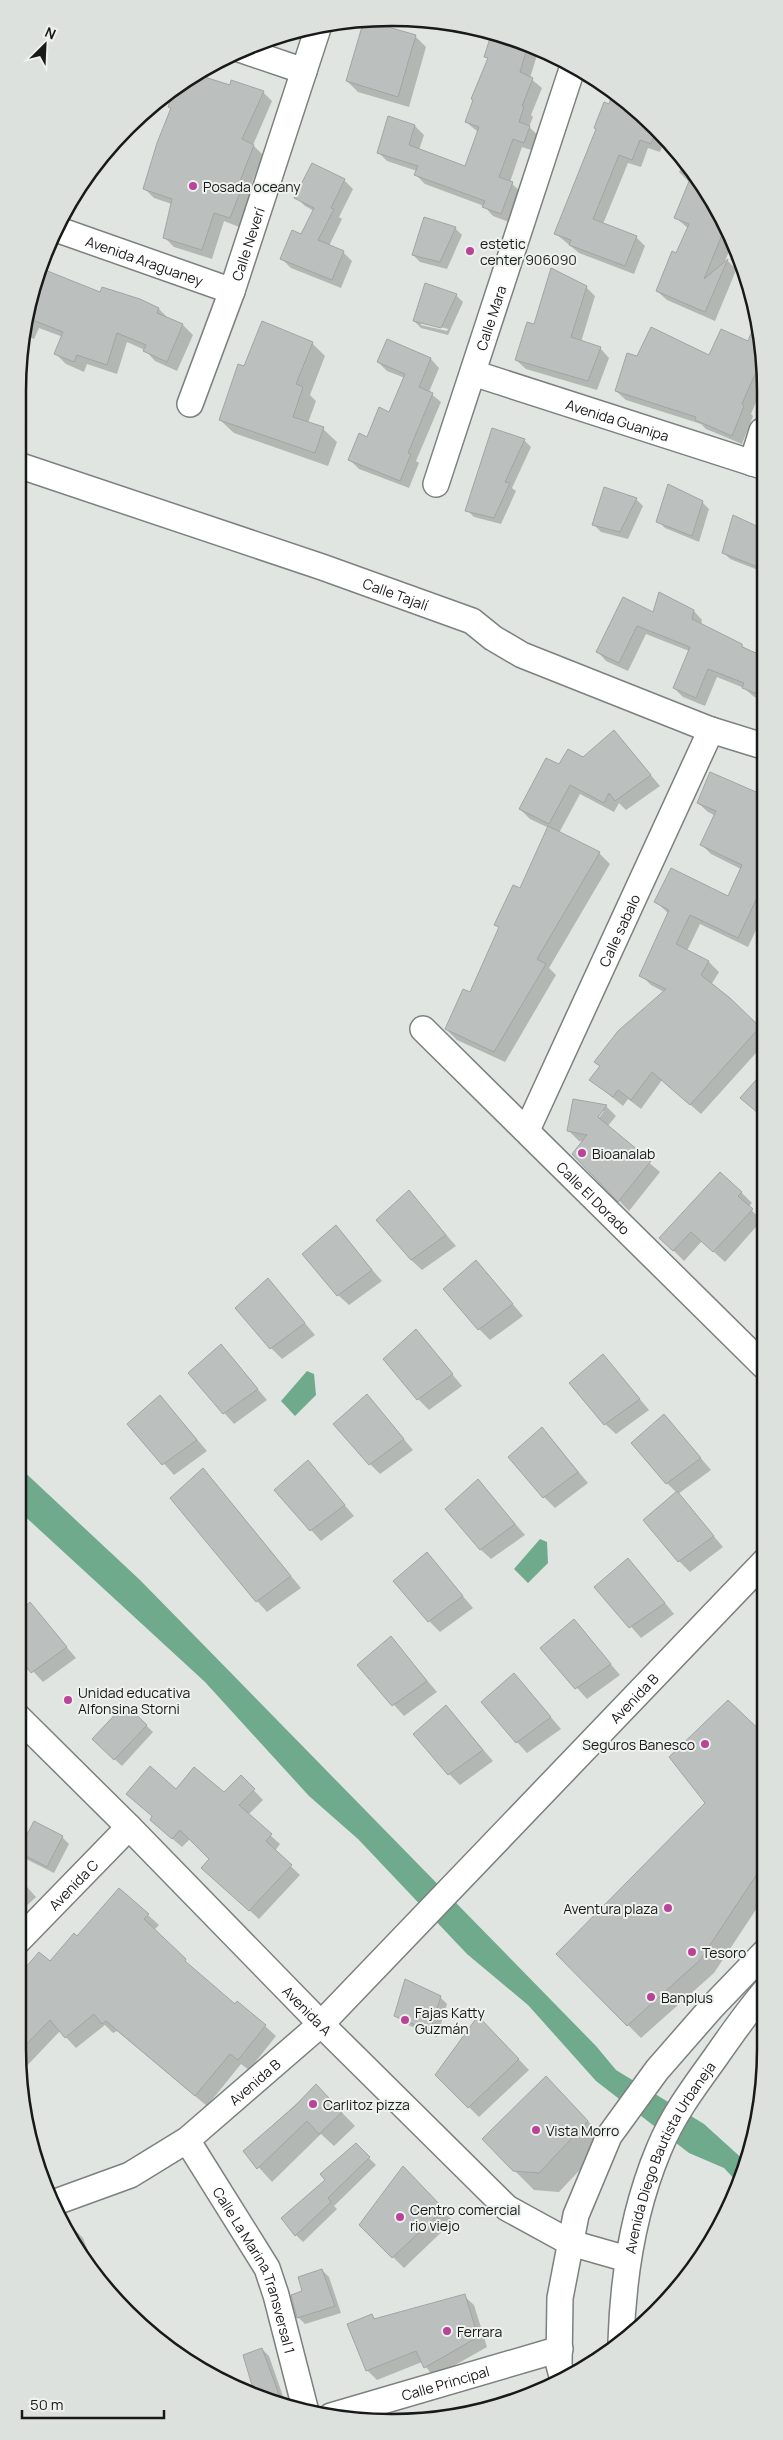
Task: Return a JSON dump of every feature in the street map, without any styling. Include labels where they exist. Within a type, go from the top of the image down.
[{"type":"street","name":"Calle Neverí","points":[[190,404],[232,291],[316,34]]},
{"type":"street","points":[[253,54],[304,71]]},
{"type":"street","name":"Calle Mara","points":[[436,484],[571,73]]},
{"type":"street","name":"Avenida Araguaney","points":[[63,232],[232,291]]},
{"type":"street","name":"Avenida Guanipa","points":[[473,373],[757,465]]},
{"type":"street","name":"Calle Tajalí","points":[[26,469],[322,567],[472,621],[493,638],[522,655],[711,730],[757,744]]},
{"type":"street","name":"Calle sabalo","points":[[526,1130],[711,730]]},
{"type":"street","name":"Calle El Dorado","points":[[422,1029],[757,1359]]},
{"type":"street","name":"Avenida B","points":[[60,2201],[130,2175],[187,2140],[320,2024],[757,1569]]},
{"type":"street","name":"Avenida A","points":[[26,1725],[129,1827],[320,2024],[507,2208],[571,2242],[628,2259]]},
{"type":"street","name":"Avenida C","points":[[26,1933],[129,1827]]},
{"type":"street","points":[[562,2371],[560,2298],[576,2215],[609,2136],[657,2070],[712,2007],[757,1960]]},
{"type":"street","name":"Avenida Diego Bautista Urbaneja","points":[[621,2332],[624,2280],[635,2222],[659,2149],[676,2114],[694,2084],[757,2001]]},
{"type":"street","name":"Calle La Marina.Transversal 1","points":[[187,2140],[266,2268],[276,2294],[305,2403]]},
{"type":"street","name":"Calle Principal","points":[[347,2411],[560,2349]]},
{"type":"shaded area","points":[[307,1371],[314,1374],[316,1395],[295,1416],[281,1401]]},
{"type":"shaded area","points":[[26,1473],[140,1580],[596,2046],[616,2070],[704,2124],[740,2156],[733,2177],[724,2168],[689,2153],[596,2081],[528,2005],[467,1954],[358,1839],[309,1796],[205,1682],[26,1517]]},
{"type":"shaded area","points":[[540,1539],[547,1542],[548,1563],[528,1583],[514,1569]]},
{"type":"building","points":[[386,26],[416,35],[398,97],[346,81],[362,28]]},
{"type":"building","points":[[489,40],[526,52],[520,72],[533,78],[522,106],[524,107],[519,122],[530,126],[524,143],[513,139],[499,177],[513,182],[501,214],[482,207],[485,201],[414,175],[418,166],[377,153],[388,116],[415,125],[409,145],[465,166],[479,127],[465,122],[473,100],[471,99],[488,58],[484,57]]},
{"type":"building","points":[[205,77],[230,85],[231,80],[264,91],[242,139],[254,145],[240,181],[244,182],[230,218],[214,213],[202,250],[163,238],[172,199],[143,189],[157,143],[171,108],[168,107],[170,101]]},
{"type":"building","points":[[610,100],[654,137],[651,144],[640,140],[632,160],[619,155],[593,219],[637,236],[625,266],[569,245],[571,240],[554,234],[596,129],[594,128],[604,102],[609,104]]},
{"type":"building","points":[[312,163],[345,179],[331,208],[334,209],[318,240],[344,251],[332,280],[280,259],[292,230],[301,234],[314,208],[294,198]]},
{"type":"building","points":[[689,181],[708,209],[722,236],[704,279],[728,259],[705,312],[656,291],[672,251],[676,253],[689,224],[674,218]]},
{"type":"building","points":[[424,217],[456,227],[440,262],[412,255]]},
{"type":"building","points":[[551,268],[587,286],[571,337],[601,347],[588,381],[515,360],[527,322],[534,324]]},
{"type":"building","points":[[47,271],[100,292],[102,287],[140,299],[159,308],[157,313],[183,324],[167,362],[143,351],[146,345],[117,333],[107,365],[77,355],[74,362],[54,354],[63,332],[33,320]]},
{"type":"building","points":[[425,283],[457,294],[441,328],[413,321]]},
{"type":"building","points":[[262,321],[313,342],[296,384],[303,387],[293,417],[324,427],[315,453],[219,420],[238,364],[244,366]]},
{"type":"building","points":[[651,327],[709,355],[721,329],[748,341],[752,331],[756,371],[742,404],[744,406],[732,436],[695,420],[696,417],[615,391],[627,353],[637,356]]},
{"type":"building","points":[[387,339],[431,358],[419,387],[433,393],[408,453],[411,454],[400,481],[348,460],[359,433],[367,437],[379,407],[389,412],[405,374],[377,362]]},
{"type":"building","points":[[492,428],[525,439],[505,482],[510,483],[494,518],[465,511]]},
{"type":"building","points":[[668,484],[703,501],[692,536],[656,522]]},
{"type":"building","points":[[604,487],[637,498],[620,532],[592,525]]},
{"type":"building","points":[[733,515],[757,526],[757,567],[722,553]]},
{"type":"building","points":[[659,592],[694,610],[692,619],[757,653],[757,694],[742,688],[744,683],[708,669],[696,698],[673,688],[690,647],[637,626],[619,663],[596,652],[623,597],[653,612]]},
{"type":"building","points":[[614,730],[651,775],[615,801],[609,793],[604,803],[570,785],[549,824],[519,809],[546,758],[559,764],[568,749],[583,757]]},
{"type":"building","points":[[710,772],[757,792],[757,898],[738,938],[690,915],[676,944],[709,961],[701,975],[730,998],[757,1024],[757,1030],[690,1105],[652,1072],[631,1100],[618,1090],[613,1097],[589,1080],[600,1066],[594,1062],[618,1031],[666,989],[639,976],[669,910],[654,902],[671,868],[728,896],[742,865],[700,845],[716,811],[697,803]]},
{"type":"building","points":[[548,826],[600,852],[537,959],[546,964],[494,1052],[445,1029],[463,989],[470,992],[499,927],[494,925],[513,885],[520,888]]},
{"type":"building","points":[[757,1079],[757,1112],[740,1098]]},
{"type":"building","points":[[573,1099],[607,1105],[598,1117],[651,1161],[618,1202],[572,1154],[587,1135],[567,1131]]},
{"type":"building","points":[[720,1172],[742,1192],[738,1196],[753,1209],[713,1252],[691,1232],[673,1251],[659,1238]]},
{"type":"building","points":[[409,1190],[446,1235],[411,1260],[376,1220]]},
{"type":"building","points":[[336,1225],[372,1270],[337,1296],[302,1254]]},
{"type":"building","points":[[476,1260],[513,1304],[478,1330],[443,1289]]},
{"type":"building","points":[[268,1278],[305,1323],[270,1349],[235,1308]]},
{"type":"building","points":[[416,1329],[453,1374],[417,1400],[383,1359]]},
{"type":"building","points":[[221,1344],[258,1389],[223,1414],[188,1373]]},
{"type":"building","points":[[603,1354],[640,1399],[604,1425],[569,1383]]},
{"type":"building","points":[[367,1394],[404,1439],[369,1465],[333,1424]]},
{"type":"building","points":[[160,1395],[197,1440],[162,1465],[127,1424]]},
{"type":"building","points":[[664,1414],[701,1458],[666,1484],[631,1443]]},
{"type":"building","points":[[542,1427],[578,1472],[543,1498],[508,1457]]},
{"type":"building","points":[[308,1460],[345,1505],[310,1531],[274,1490]]},
{"type":"building","points":[[203,1468],[291,1576],[256,1602],[170,1498]]},
{"type":"building","points":[[478,1479],[515,1524],[480,1550],[445,1509]]},
{"type":"building","points":[[677,1491],[714,1536],[678,1562],[643,1520]]},
{"type":"building","points":[[427,1552],[463,1596],[428,1622],[393,1581]]},
{"type":"building","points":[[628,1558],[665,1603],[629,1628],[594,1587]]},
{"type":"building","points":[[30,1602],[67,1647],[31,1673],[26,1666],[26,1606]]},
{"type":"building","points":[[574,1619],[611,1664],[575,1689],[540,1648]]},
{"type":"building","points":[[391,1636],[427,1681],[392,1706],[357,1665]]},
{"type":"building","points":[[514,1673],[551,1717],[516,1743],[481,1702]]},
{"type":"building","name":"Aventura plaza","points":[[728,1700],[757,1727],[757,1874],[700,1960],[627,2026],[556,1954],[705,1803],[669,1757]]},
{"type":"building","points":[[125,1704],[147,1725],[114,1760],[92,1739]]},
{"type":"building","points":[[446,1705],[483,1750],[448,1775],[413,1734]]},
{"type":"building","points":[[150,1766],[176,1789],[194,1767],[224,1792],[241,1775],[255,1789],[239,1805],[272,1834],[266,1841],[292,1865],[249,1911],[201,1868],[209,1859],[180,1830],[172,1839],[150,1820],[152,1816],[126,1794]]},
{"type":"building","points":[[34,1821],[63,1836],[47,1867],[26,1856],[26,1836]]},
{"type":"building","points":[[119,1888],[149,1914],[144,1919],[186,1959],[185,1961],[235,2004],[237,2001],[266,2025],[238,2060],[230,2054],[195,2096],[106,2021],[102,2024],[94,2014],[65,2038],[50,2020],[26,2045],[26,1967],[39,1952],[50,1961],[74,1933],[77,1936]]},
{"type":"building","points":[[405,1979],[441,1996],[430,2031],[394,2016]]},
{"type":"building","points":[[478,2016],[519,2059],[468,2108],[435,2075]]},
{"type":"building","name":"Vista Morro","points":[[546,2076],[588,2121],[539,2173],[513,2171],[482,2139]]},
{"type":"building","points":[[316,2084],[342,2112],[319,2134],[307,2121],[257,2169],[243,2151],[294,2107]]},
{"type":"building","points":[[356,2143],[370,2157],[328,2198],[331,2202],[295,2236],[281,2218],[325,2180],[320,2174]]},
{"type":"building","name":"Centro comercial rio viejo","points":[[403,2166],[444,2209],[392,2258],[359,2225]]},
{"type":"building","points":[[322,2269],[335,2306],[297,2318],[291,2295],[302,2291],[298,2277]]},
{"type":"building","points":[[465,2294],[478,2337],[424,2368],[416,2351],[366,2371],[347,2324],[372,2314],[374,2319]]},
{"type":"building","points":[[262,2348],[279,2396],[252,2386],[243,2355]]},
{"type":"place","name":"Posada oceany","points":[[193,186]]},
{"type":"place","name":"estetic center 906090","points":[[470,251]]},
{"type":"place","name":"Bioanalab","points":[[582,1153]]},
{"type":"place","name":"Unidad educativa Alfonsina Storni","points":[[68,1700]]},
{"type":"place","name":"Seguros Banesco","points":[[705,1744]]},
{"type":"place","name":"Aventura plaza","points":[[668,1908]]},
{"type":"place","name":"Tesoro","points":[[692,1952]]},
{"type":"place","name":"Banplus","points":[[651,1997]]},
{"type":"place","name":"Fajas Katty Guzmán","points":[[405,2020]]},
{"type":"place","name":"Carlitoz pizza","points":[[313,2104]]},
{"type":"place","name":"Vista Morro","points":[[536,2130]]},
{"type":"place","name":"Centro comercial rio viejo","points":[[400,2217]]},
{"type":"place","name":"Ferrara","points":[[447,2331]]}]
